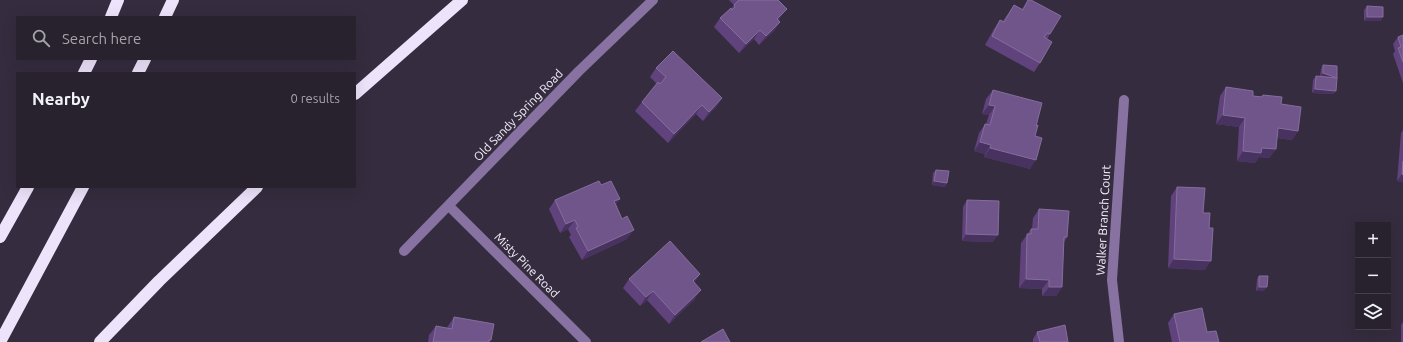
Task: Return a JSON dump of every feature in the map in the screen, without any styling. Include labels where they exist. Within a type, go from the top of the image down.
[{"type":"highway","points":[[111,16],[118,0]]},
{"type":"highway","points":[[165,16],[173,0]]},
{"type":"highway","points":[[356,93],[462,0]]},
{"type":"highway","points":[[84,72],[90,60]]},
{"type":"highway","points":[[138,72],[144,60]]},
{"type":"highway","points":[[0,237],[27,188]]},
{"type":"highway","points":[[0,342],[82,188]]},
{"type":"highway","points":[[100,342],[159,282],[256,188]]},
{"type":"street","name":"Old Sandy Spring Road","points":[[404,251],[579,71],[653,0]]},
{"type":"street","name":"Walker Branch Court","points":[[1119,342],[1112,280],[1124,100]]},
{"type":"street","name":"Misty Pine Road","points":[[449,206],[586,342]]},
{"type":"building","points":[[739,0],[778,0],[787,9],[777,19],[780,22],[766,36],[760,30],[746,44],[720,18],[731,8],[732,10],[735,7],[734,5]]},
{"type":"building","points":[[1028,0],[1031,0],[1061,16],[1050,34],[1047,33],[1044,37],[1052,42],[1040,63],[992,36],[1000,20],[1004,22],[1014,5],[1023,10]]},
{"type":"building","points":[[1367,6],[1383,7],[1383,17],[1367,17]]},
{"type":"building","points":[[1403,35],[1403,62],[1398,48],[1401,47],[1398,37]]},
{"type":"building","points":[[673,51],[722,98],[709,112],[702,105],[674,134],[642,102],[658,82],[660,84],[666,77],[656,68]]},
{"type":"building","points":[[1323,65],[1337,66],[1337,78],[1323,73]]},
{"type":"building","points":[[1316,76],[1337,78],[1336,91],[1315,89]]},
{"type":"building","points":[[1226,87],[1253,91],[1253,96],[1262,97],[1263,95],[1282,97],[1281,104],[1301,107],[1298,131],[1278,128],[1276,149],[1262,148],[1261,153],[1243,151],[1245,118],[1223,115]]},
{"type":"building","points":[[993,90],[1042,103],[1035,136],[1042,138],[1036,160],[990,148],[991,145],[980,142],[985,124],[990,125],[995,106],[989,105]]},
{"type":"building","points":[[936,170],[949,171],[947,183],[934,181]]},
{"type":"building","points":[[599,181],[601,185],[611,181],[620,199],[614,201],[622,219],[627,216],[634,230],[588,251],[576,228],[578,227],[575,220],[566,224],[555,200]]},
{"type":"building","points":[[1177,187],[1205,188],[1203,213],[1210,213],[1209,228],[1213,228],[1211,261],[1174,259]]},
{"type":"building","points":[[967,200],[999,201],[998,235],[966,234]]},
{"type":"building","points":[[1039,209],[1069,211],[1067,237],[1064,237],[1062,287],[1049,287],[1049,280],[1026,279],[1027,234],[1031,234],[1031,229],[1038,229]]},
{"type":"building","points":[[670,241],[700,274],[693,281],[701,290],[675,315],[653,291],[646,297],[629,279]]},
{"type":"building","points":[[1259,276],[1268,276],[1267,287],[1259,287]]},
{"type":"building","points":[[1202,308],[1207,332],[1216,331],[1219,342],[1180,342],[1174,314]]},
{"type":"building","points":[[454,317],[494,324],[491,340],[489,340],[489,342],[433,342],[436,326],[452,329]]},
{"type":"building","points":[[1065,325],[1068,342],[1040,342],[1037,332]]},
{"type":"building","points":[[723,329],[730,342],[701,342]]}]
